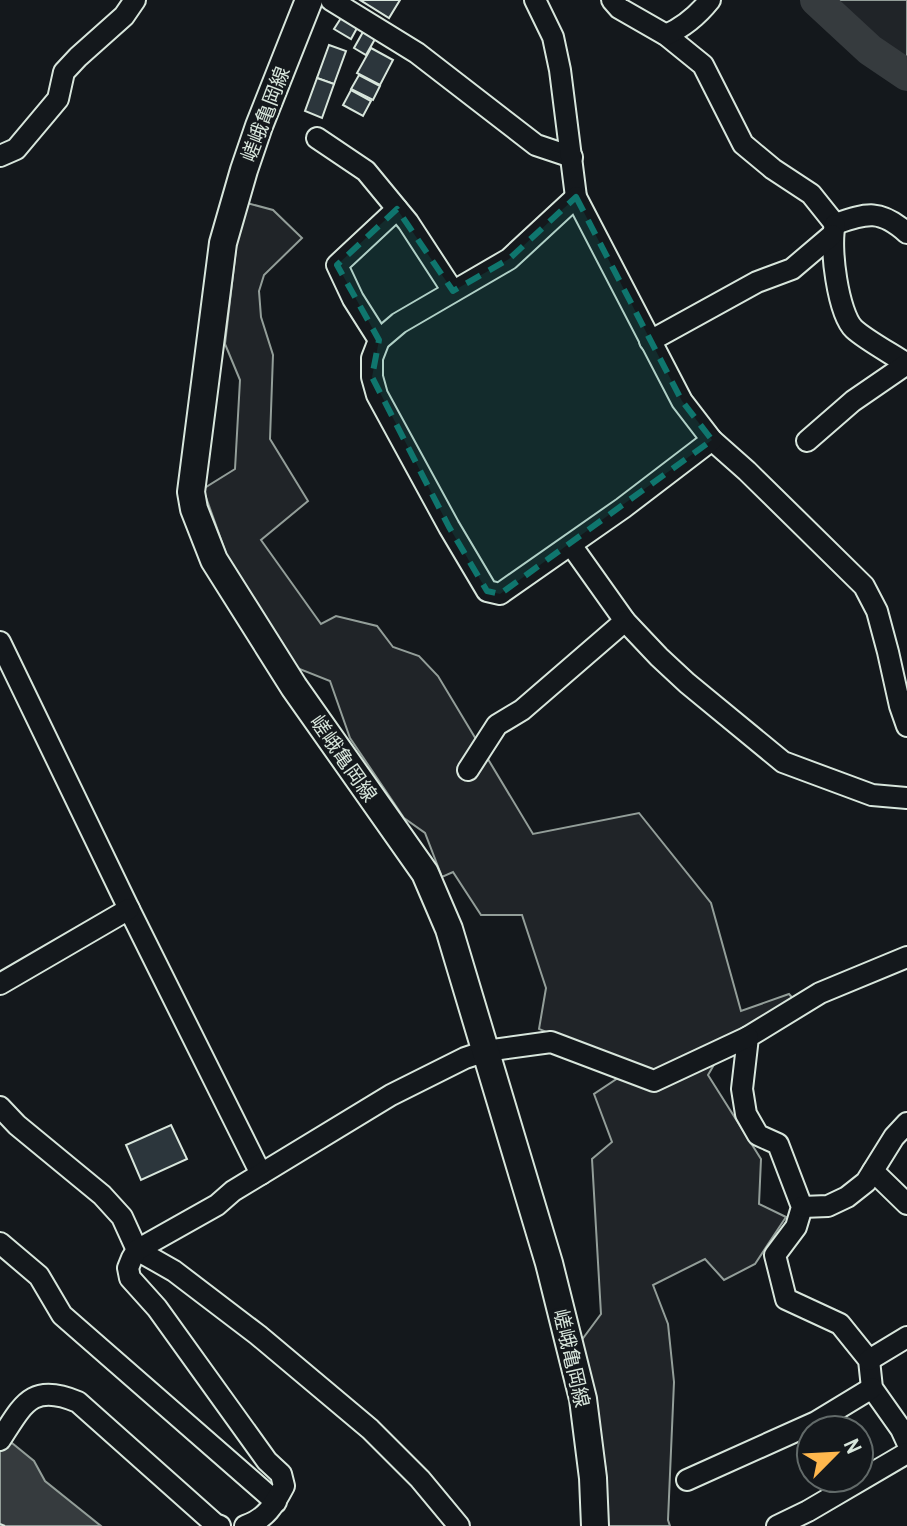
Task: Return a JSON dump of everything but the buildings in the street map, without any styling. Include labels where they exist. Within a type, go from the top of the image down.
[{"type":"main road","name":"嵯峨亀岡線","points":[[309,0],[259,126],[223,243],[191,492],[214,560],[294,687],[425,873],[449,929],[549,1263],[583,1399],[593,1478],[595,1526]]},
{"type":"street","points":[[0,156],[16,149],[58,99],[64,72],[124,16],[135,0]]},
{"type":"street","points":[[331,0],[417,53],[536,145],[572,157]]},
{"type":"street","points":[[535,0],[553,37],[560,70],[576,197],[682,401],[712,440],[864,586],[898,649],[900,706],[907,726]]},
{"type":"street","points":[[612,0],[619,8],[666,35],[703,65],[743,144],[811,194],[834,230],[839,298],[852,327],[907,364],[853,401],[807,441]]},
{"type":"street","points":[[666,35],[681,28],[710,0]]},
{"type":"street","points":[[317,138],[366,171],[408,222],[453,291]]},
{"type":"street","points":[[576,197],[509,259],[399,323],[379,340],[372,358],[372,377],[377,395],[449,527],[487,591],[500,594],[712,440]]},
{"type":"street","points":[[379,340],[353,299],[337,265],[397,209]]},
{"type":"street","points":[[650,341],[757,282],[792,269],[834,230],[854,217],[872,214],[885,216],[907,233]]},
{"type":"street","points":[[571,545],[625,621],[687,683],[783,762],[872,795],[907,798]]},
{"type":"street","points":[[468,770],[497,725],[522,710],[625,621]]},
{"type":"street","points":[[0,642],[261,1174]]},
{"type":"street","points":[[0,984],[129,909]]},
{"type":"street","points":[[245,1526],[259,1521],[276,1502],[284,1486],[281,1474],[267,1461],[157,1308],[130,1278],[128,1268],[137,1250],[217,1205],[233,1191],[391,1095],[465,1058],[486,1051],[551,1042],[654,1081],[748,1037],[820,993],[907,957]]},
{"type":"street","points":[[748,1037],[742,1089],[746,1114],[758,1135],[778,1144],[802,1207],[796,1227],[775,1255],[786,1299],[840,1324],[869,1360],[872,1388],[907,1442]]},
{"type":"street","points":[[0,1107],[17,1125],[102,1195],[122,1217],[137,1250],[174,1271],[258,1335],[370,1429],[420,1479],[459,1526]]},
{"type":"street","points":[[802,1207],[828,1206],[847,1197],[866,1182],[894,1137],[907,1123]]},
{"type":"street","points":[[873,1171],[907,1204]]},
{"type":"street","points":[[0,1243],[39,1276],[62,1315],[276,1502]]},
{"type":"street","points":[[869,1360],[907,1337]]},
{"type":"street","points":[[687,1480],[816,1422],[872,1388]]},
{"type":"street","points":[[0,1440],[31,1398],[60,1394],[78,1402],[220,1526]]},
{"type":"street","points":[[777,1526],[907,1453]]},
{"type":"highlighted area","points":[[576,197],[682,401],[712,440],[500,594],[487,591],[449,527],[372,377],[379,340],[337,265],[397,209],[453,291],[509,259]]},
{"type":"shaded area","points":[[828,0],[907,0],[907,58],[838,12]]},
{"type":"shaded area","points":[[247,203],[273,210],[302,238],[264,275],[259,291],[261,317],[273,355],[270,439],[308,501],[261,540],[321,624],[336,616],[377,626],[393,647],[419,656],[438,676],[533,834],[639,813],[711,903],[741,1011],[789,994],[796,1002],[730,1037],[708,1075],[761,1159],[759,1204],[786,1217],[755,1264],[724,1280],[705,1259],[653,1285],[668,1324],[674,1382],[670,1526],[605,1526],[606,1470],[581,1341],[601,1314],[592,1159],[612,1142],[594,1094],[633,1068],[539,1029],[546,988],[522,915],[481,915],[453,872],[442,877],[425,833],[404,818],[350,738],[330,681],[297,668],[228,559],[203,489],[235,469],[240,380],[225,344],[239,223]]},
{"type":"shaded area","points":[[12,1443],[34,1461],[45,1481],[101,1526],[0,1526],[0,1447]]},
{"type":"waterway","points":[[816,0],[870,50],[907,75]]},
{"type":"ferry route","points":[[0,1524],[5,1526]]}]
